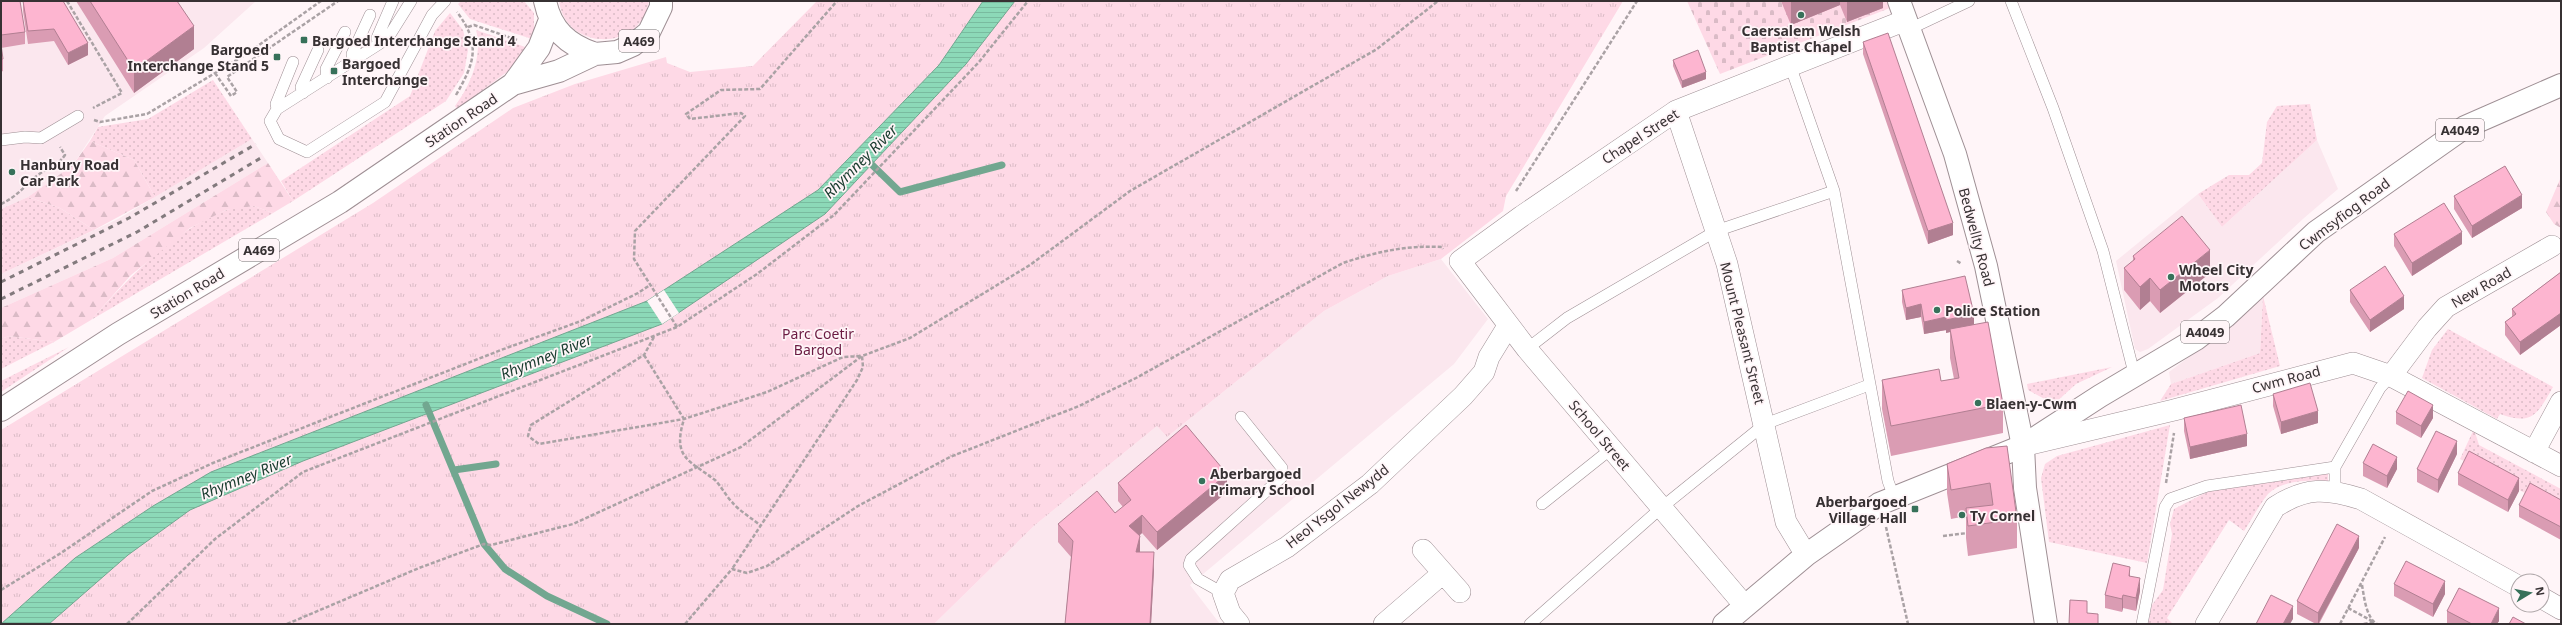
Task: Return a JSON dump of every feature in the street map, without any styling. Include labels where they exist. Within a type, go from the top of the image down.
[{"type":"main road","name":"Station Road","points":[[1,410],[118,334],[340,202],[514,84],[559,71],[595,54],[617,52],[633,46],[649,32],[661,7],[661,1]]},
{"type":"main road","name":"Bedwellty Road","points":[[1899,1],[1956,154],[1986,266],[2023,446],[2025,488],[2046,624]]},
{"type":"main road","name":"Station Road","points":[[548,10],[565,39],[578,48],[595,54]]},
{"type":"main road","name":"Station Road","points":[[514,84],[538,48],[548,10]]},
{"type":"main road","name":"Cwmsyfiog Road","points":[[2023,446],[2100,396],[2135,377],[2196,339],[2226,316],[2316,232],[2464,127],[2561,85]]},
{"type":"main road","name":"A4049","points":[[1724,624],[1806,555],[1887,500],[2023,446]]},
{"type":"street","name":"Chapel Street","points":[[1460,261],[1522,216],[1676,111],[1896,24],[1907,23]]},
{"type":"street","name":"Mount Pleasant Street","points":[[1676,111],[1727,264],[1765,424],[1786,522],[1806,555]]},
{"type":"street","name":"New Road","points":[[2391,376],[2427,328],[2446,307],[2552,246]]},
{"type":"street","name":"School Street","points":[[1460,261],[1508,326],[1745,606]]},
{"type":"street","name":"Heol Ysgol Newydd","points":[[1223,593],[1230,580],[1287,546],[1370,484],[1463,396],[1480,376],[1508,326]]},
{"type":"street","name":"Cwm Road","points":[[2023,446],[2167,412],[2342,364],[2353,363],[2365,365],[2391,376],[2561,466]]},
{"type":"street","points":[[2534,452],[2561,402]]},
{"type":"street","points":[[2206,624],[2275,507],[2292,496],[2315,491],[2335,491],[2361,499],[2394,519],[2510,582]]},
{"type":"street","points":[[1423,550],[1460,592]]},
{"type":"street","points":[[1384,624],[1443,572]]},
{"type":"street","points":[[1223,593],[1230,613],[1239,624]]},
{"type":"street","points":[[2550,603],[2561,609]]},
{"type":"lane","points":[[379,44],[377,38],[393,1]]},
{"type":"lane","points":[[411,1],[391,33],[379,44],[303,94],[277,109],[270,121],[279,139],[307,152],[385,102],[432,15],[444,1]]},
{"type":"lane","points":[[1907,23],[1918,25],[1969,1]]},
{"type":"lane","points":[[2010,1],[2053,108],[2103,251],[2135,377]]},
{"type":"lane","points":[[354,60],[352,54],[370,14]]},
{"type":"lane","points":[[327,78],[326,69],[344,32]]},
{"type":"lane","points":[[303,94],[301,87],[318,50]]},
{"type":"lane","points":[[277,109],[276,104],[293,62]]},
{"type":"lane","points":[[1790,65],[1834,191],[1854,291],[1869,385],[1888,481],[1887,500]]},
{"type":"lane","points":[[1,140],[25,137],[41,138],[78,116]]},
{"type":"lane","points":[[1527,349],[1567,318],[1716,232],[1834,191]]},
{"type":"lane","points":[[2335,491],[2335,467],[2380,388],[2391,376]]},
{"type":"lane","points":[[1530,624],[1661,508],[1765,424],[1869,385]]},
{"type":"lane","points":[[1223,593],[1198,579],[1189,565],[1191,559],[1282,477],[1282,468],[1241,417]]},
{"type":"lane","points":[[1542,504],[1611,449]]},
{"type":"lane","points":[[2142,624],[2165,507],[2170,499],[2207,486],[2335,467]]},
{"type":"path","points":[[67,1],[122,93],[78,116]]},
{"type":"path","points":[[91,123],[147,114],[215,73],[321,1]]},
{"type":"path","points":[[215,73],[231,96],[237,92],[227,77],[338,1]]},
{"type":"path","points":[[677,327],[634,259],[635,231],[745,116],[741,113],[690,119],[686,114],[721,90],[760,89],[837,1]]},
{"type":"path","points":[[127,624],[215,539],[303,472],[677,327],[757,274],[834,215],[979,62],[1028,1]]},
{"type":"path","points":[[286,624],[419,568],[484,544],[491,545],[573,524],[741,447],[862,356],[910,338],[1030,265],[1130,191],[1377,49],[1438,1]]},
{"type":"path","points":[[1522,216],[1514,204],[1513,197],[1637,1]]},
{"type":"path","points":[[454,8],[468,27],[474,49],[472,62],[455,96]]},
{"type":"path","points":[[468,27],[474,26],[522,42]]},
{"type":"path","points":[[78,116],[97,121]]},
{"type":"path","points":[[1,204],[15,197],[38,174],[58,165],[64,155],[58,143]]},
{"type":"path","points":[[732,569],[747,573],[767,566],[858,506],[950,456],[1079,406],[1136,378],[1343,263],[1380,251],[1417,246],[1442,248],[1445,256],[1460,261]]},
{"type":"path","points":[[1,590],[61,553],[152,491],[213,463],[501,350],[581,321],[638,293],[650,285]]},
{"type":"path","points":[[654,337],[644,354],[531,425],[528,436],[539,444],[684,419],[766,392],[843,357],[862,356]]},
{"type":"path","points":[[644,354],[684,419]]},
{"type":"path","points":[[685,624],[732,569],[761,526],[857,380],[863,367],[862,356]]},
{"type":"path","points":[[684,419],[679,434],[683,455],[695,468],[716,481],[732,504],[761,526]]},
{"type":"path","points":[[2170,499],[2165,486],[2173,438]]},
{"type":"path","points":[[1887,500],[1908,624]]},
{"type":"path","points":[[2340,624],[2362,584],[2394,519]]},
{"type":"path","points":[[1943,536],[1972,532]]},
{"type":"path","points":[[2362,584],[2365,603],[2374,622]]},
{"type":"path","points":[[2348,608],[2377,624]]},
{"type":"path","points":[[2363,624],[2374,622]]},
{"type":"shaded area","points":[[1,1],[256,1],[204,48],[105,116],[73,165],[28,197],[1,209]]},
{"type":"shaded area","points":[[252,139],[268,163],[113,258],[1,308],[1,274],[118,219]]},
{"type":"shaded area","points":[[2317,140],[2338,189],[2304,218],[2218,298],[2148,349],[2140,352],[2135,349],[2116,261],[2198,194],[2222,227]]},
{"type":"shaded area","name":"Aberbargoed Primary School","points":[[1441,259],[1488,319],[1454,364],[1190,585],[1220,624],[934,624],[1035,525],[1157,426],[1167,437],[1324,311],[1388,276]]},
{"type":"shaded area","points":[[2263,296],[2260,353],[2171,384],[2169,372],[2213,339]]},
{"type":"green space","points":[[461,1],[524,1],[534,13],[534,37],[532,39],[470,19],[458,4]]},
{"type":"green space","points":[[559,1],[649,1],[643,18],[633,30],[619,37],[604,39],[588,37],[575,30],[565,18]]},
{"type":"green space","name":"Parc Coetir Bargod","points":[[817,1],[1623,1],[1506,196],[1503,211],[1441,259],[1388,276],[1324,311],[1167,437],[1157,426],[1035,525],[934,624],[1,624],[1,430],[373,203],[513,108],[575,84],[666,57],[667,63],[690,72],[753,66]]},
{"type":"green space","points":[[1687,1],[1887,1],[1890,8],[1720,74]]},
{"type":"green space","points":[[450,13],[463,30],[468,50],[464,73],[446,101],[293,201],[281,181],[410,96],[435,31]]},
{"type":"green space","points":[[476,30],[528,48],[515,66],[457,109],[455,106],[466,89],[474,70],[478,50]]},
{"type":"green space","points":[[213,80],[252,139],[155,197],[134,160],[90,141],[98,127],[148,119]]},
{"type":"green space","points":[[2310,104],[2317,140],[2222,227],[2198,194],[2229,175],[2249,175],[2262,163],[2267,122],[2277,106]]},
{"type":"green space","points":[[90,141],[134,160],[155,197],[94,230],[60,208],[28,197],[73,165]]},
{"type":"green space","points":[[268,163],[293,201],[273,213],[254,206],[226,210],[190,228],[131,275],[91,320],[54,342],[9,336],[1,339],[1,308],[113,258]]},
{"type":"green space","points":[[2561,177],[2561,228],[2554,224],[2546,212]]},
{"type":"green space","points":[[28,197],[60,208],[94,230],[1,274],[1,209]]},
{"type":"green space","points":[[254,206],[273,213],[91,320],[120,288],[152,258],[186,231],[204,220],[228,210],[239,207]]},
{"type":"green space","points":[[2263,296],[2280,366],[2160,401],[2171,384],[2260,353]]},
{"type":"green space","points":[[2448,329],[2553,387],[2538,410],[2527,418],[2511,417],[2500,414],[2497,419],[2422,378],[2432,350]]},
{"type":"green space","points":[[9,336],[54,342],[1,369],[1,339]]},
{"type":"green space","points":[[69,347],[1,392],[1,381]]},
{"type":"green space","points":[[2112,367],[2076,384],[2054,404],[2028,390],[2027,384]]},
{"type":"green space","points":[[2170,425],[2147,563],[2049,542],[2041,478],[2045,464],[2057,456]]},
{"type":"green space","points":[[2474,429],[2479,445],[2561,489],[2561,512],[2460,459]]},
{"type":"green space","points":[[2328,473],[2328,481],[2288,483],[2274,489],[2265,498],[2244,531],[2229,520],[2167,618],[2173,624],[2148,624],[2152,605],[2163,590],[2172,534],[2170,524],[2174,509],[2209,491]]},
{"type":"water","name":"Rhymney River","points":[[983,1],[1015,1],[966,64],[825,214],[662,324],[303,461],[190,510],[128,555],[49,624],[1,624],[75,558],[153,506],[211,472],[647,301],[818,190],[939,65]]},
{"type":"pier","points":[[664,290],[679,313],[662,324],[647,301]]},
{"type":"building","points":[[1,1],[20,1],[25,32],[1,35]]},
{"type":"building","points":[[23,1],[63,1],[88,43],[68,53],[54,29],[28,31]]},
{"type":"building","points":[[90,1],[177,1],[194,26],[134,70]]},
{"type":"building","points":[[1888,33],[1953,223],[1928,231],[1863,42]]},
{"type":"building","points":[[1,44],[3,59],[1,59]]},
{"type":"building","points":[[1698,50],[1706,72],[1682,81],[1673,60]]},
{"type":"building","points":[[2505,166],[2522,195],[2472,226],[2454,196]]},
{"type":"building","points":[[2444,203],[2462,232],[2412,263],[2394,234]]},
{"type":"building","points":[[2182,216],[2210,250],[2160,290],[2150,278],[2140,287],[2124,268],[2135,259],[2133,256]]},
{"type":"building","points":[[2385,266],[2404,296],[2370,320],[2350,290]]},
{"type":"building","points":[[2561,272],[2561,313],[2520,342],[2505,322],[2516,314],[2512,309]]},
{"type":"building","points":[[1965,276],[1974,314],[1946,320],[1946,317],[1924,322],[1921,304],[1906,308],[1902,290]]},
{"type":"building","points":[[1988,322],[2003,404],[1891,426],[1882,380],[1939,369],[1941,381],[1959,378],[1950,329]]},
{"type":"building","points":[[2310,383],[2318,411],[2281,422],[2273,394]]},
{"type":"building","points":[[2408,391],[2433,405],[2421,426],[2396,412]]},
{"type":"building","points":[[2241,405],[2247,434],[2190,447],[2184,418]]},
{"type":"building","points":[[1186,425],[1227,474],[1157,532],[1142,515],[1129,526],[1140,536],[1136,552],[1154,552],[1150,624],[1065,624],[1073,541],[1058,524],[1097,491],[1115,513],[1131,500],[1118,483]]},
{"type":"building","points":[[2436,431],[2457,441],[2438,480],[2417,469]]},
{"type":"building","points":[[2373,444],[2397,457],[2387,476],[2363,463]]},
{"type":"building","points":[[2007,446],[2017,519],[1968,526],[1966,508],[1993,505],[1990,483],[1951,490],[1947,464],[1986,448]]},
{"type":"building","points":[[2469,451],[2519,478],[2508,500],[2458,473]]},
{"type":"building","points":[[2530,483],[2561,500],[2561,527],[2519,505]]},
{"type":"building","points":[[2337,524],[2359,536],[2318,613],[2297,601]]},
{"type":"building","points":[[2406,561],[2445,581],[2433,604],[2394,584]]},
{"type":"building","points":[[2113,563],[2130,567],[2129,576],[2140,578],[2136,598],[2123,595],[2122,599],[2105,595]]},
{"type":"building","points":[[2459,588],[2499,608],[2491,624],[2472,624],[2447,611]]},
{"type":"building","points":[[2271,595],[2293,606],[2283,624],[2256,624]]},
{"type":"building","points":[[2070,600],[2087,601],[2087,613],[2098,614],[2098,624],[2069,624]]},
{"type":"building","points":[[2513,617],[2526,624],[2509,624]]},
{"type":"waterway","name":"Rhymney River","points":[[865,158],[900,192],[1002,165]]},
{"type":"waterway","points":[[426,405],[484,544],[505,569],[547,596],[607,624]]},
{"type":"waterway","points":[[454,470],[496,464]]},
{"type":"railway","points":[[1,282],[129,218],[256,144]]},
{"type":"railway","points":[[1,299],[137,232],[264,156]]},
{"type":"place","name":"Caersalem Welsh Baptist Chapel","points":[[1801,15]]},
{"type":"place","name":"Bargoed Interchange Stand 4","points":[[304,40]]},
{"type":"place","name":"Bargoed Interchange Stand 5","points":[[277,57]]},
{"type":"place","name":"Bargoed Interchange","points":[[334,71]]},
{"type":"place","name":"Hanbury Road Car Park","points":[[12,172]]},
{"type":"place","name":"Wheel City Motors","points":[[2171,277]]},
{"type":"place","name":"Police Station","points":[[1937,310]]},
{"type":"place","name":"Blaen-y-Cwm","points":[[1978,403]]},
{"type":"place","name":"Aberbargoed Primary School","points":[[1202,481]]},
{"type":"place","name":"Aberbargoed Village Hall","points":[[1915,509]]},
{"type":"place","name":"Ty Cornel","points":[[1962,515]]}]
